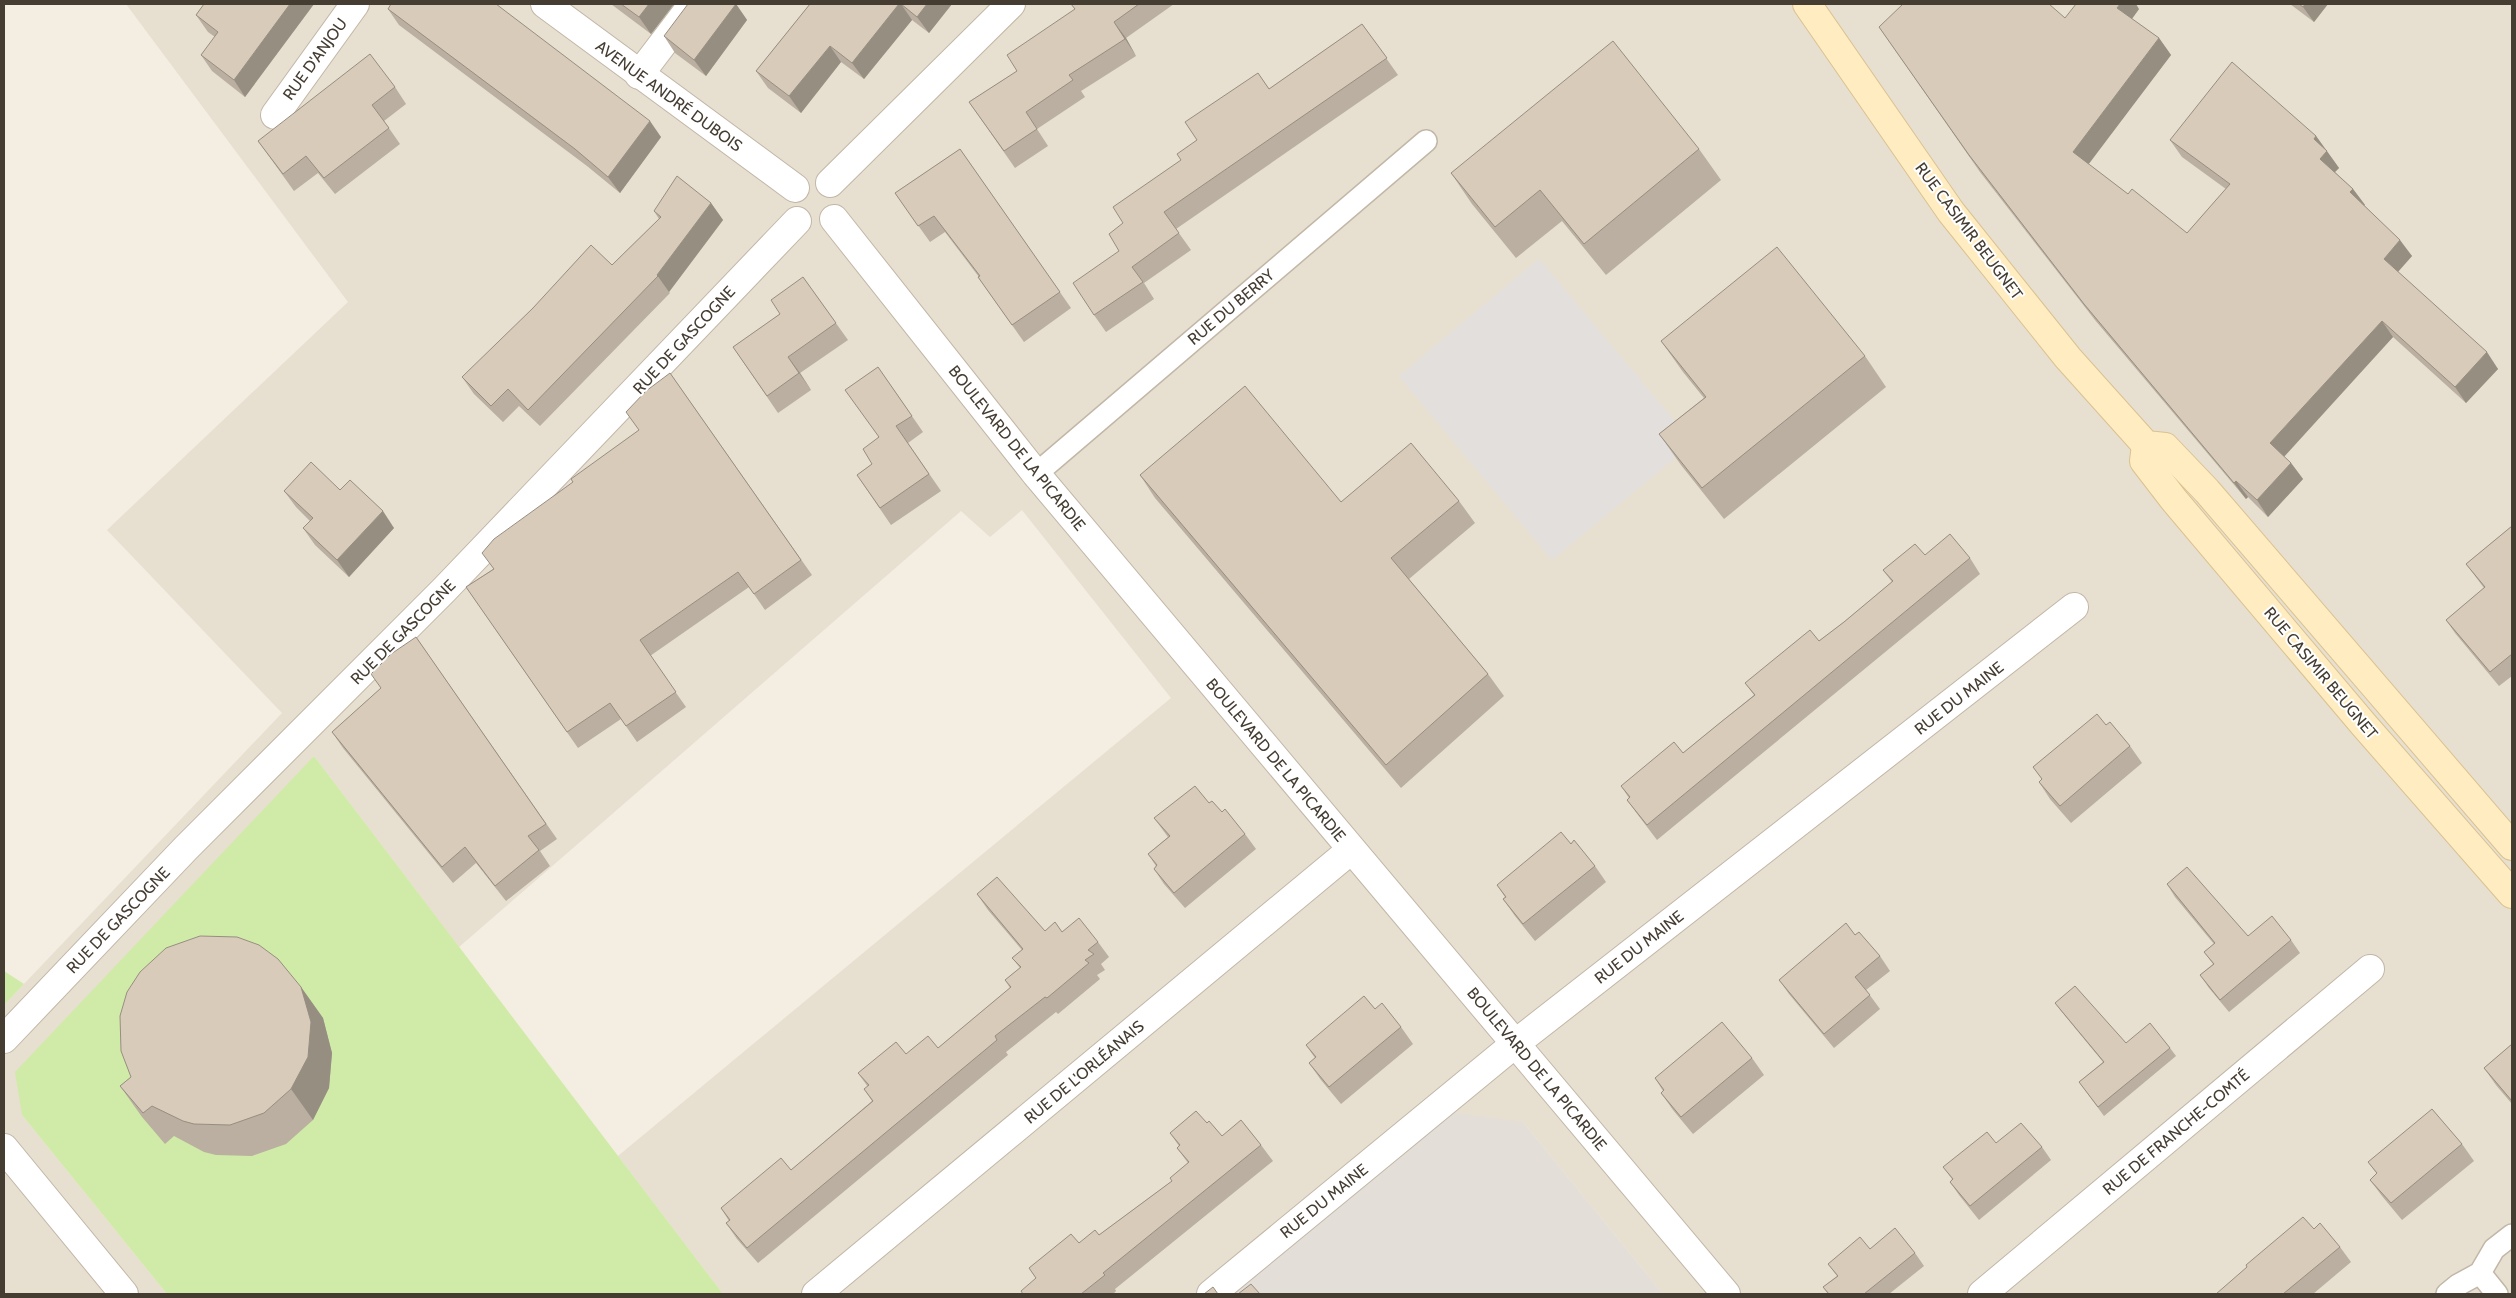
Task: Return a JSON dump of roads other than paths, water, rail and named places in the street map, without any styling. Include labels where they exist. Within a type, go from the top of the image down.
[{"type":"main road","name":"RUE CASIMIR BEUGNET","points":[[1807,4],[1951,212],[2068,358],[2146,445],[2165,448],[2207,491],[2512,846]]},
{"type":"main road","name":"RUE CASIMIR BEUGNET","points":[[2146,445],[2144,462],[2174,500],[2364,725],[2512,894]]},
{"type":"street","name":"RUE D'ANJOU","points":[[275,115],[355,4]]},
{"type":"street","name":"AVENUE ANDRÉ DUBOIS","points":[[545,4],[795,188]]},
{"type":"street","points":[[639,75],[693,4]]},
{"type":"street","points":[[830,183],[1011,4]]},
{"type":"street","points":[[815,178],[830,183],[838,196],[838,212],[834,218],[823,226],[816,228],[797,221],[790,205],[795,188],[800,182],[815,178]]},
{"type":"street","name":"BOULEVARD DE LA PICARDIE","points":[[834,218],[1036,474],[1351,850],[1516,1043],[1670,1231],[1726,1294]]},
{"type":"street","name":"RUE DE GASCOGNE","points":[[4,1039],[186,848],[444,590],[797,221]]},
{"type":"street","name":"RUE DU MAINE","points":[[1211,1294],[1516,1043],[2074,607]]},
{"type":"street","name":"RUE DE L'ORLÉANAIS","points":[[816,1294],[1351,850]]},
{"type":"street","name":"RUE DE FRANCHE-COMTÉ","points":[[1982,1294],[2370,969]]},
{"type":"street","points":[[4,1148],[124,1294]]},
{"type":"lane","name":"RUE DU BERRY","points":[[1036,474],[1426,141]]},
{"type":"lane","points":[[2447,1294],[2458,1285],[2480,1273],[2494,1249],[2512,1235]]},
{"type":"lane","points":[[2480,1273],[2498,1294]]}]
